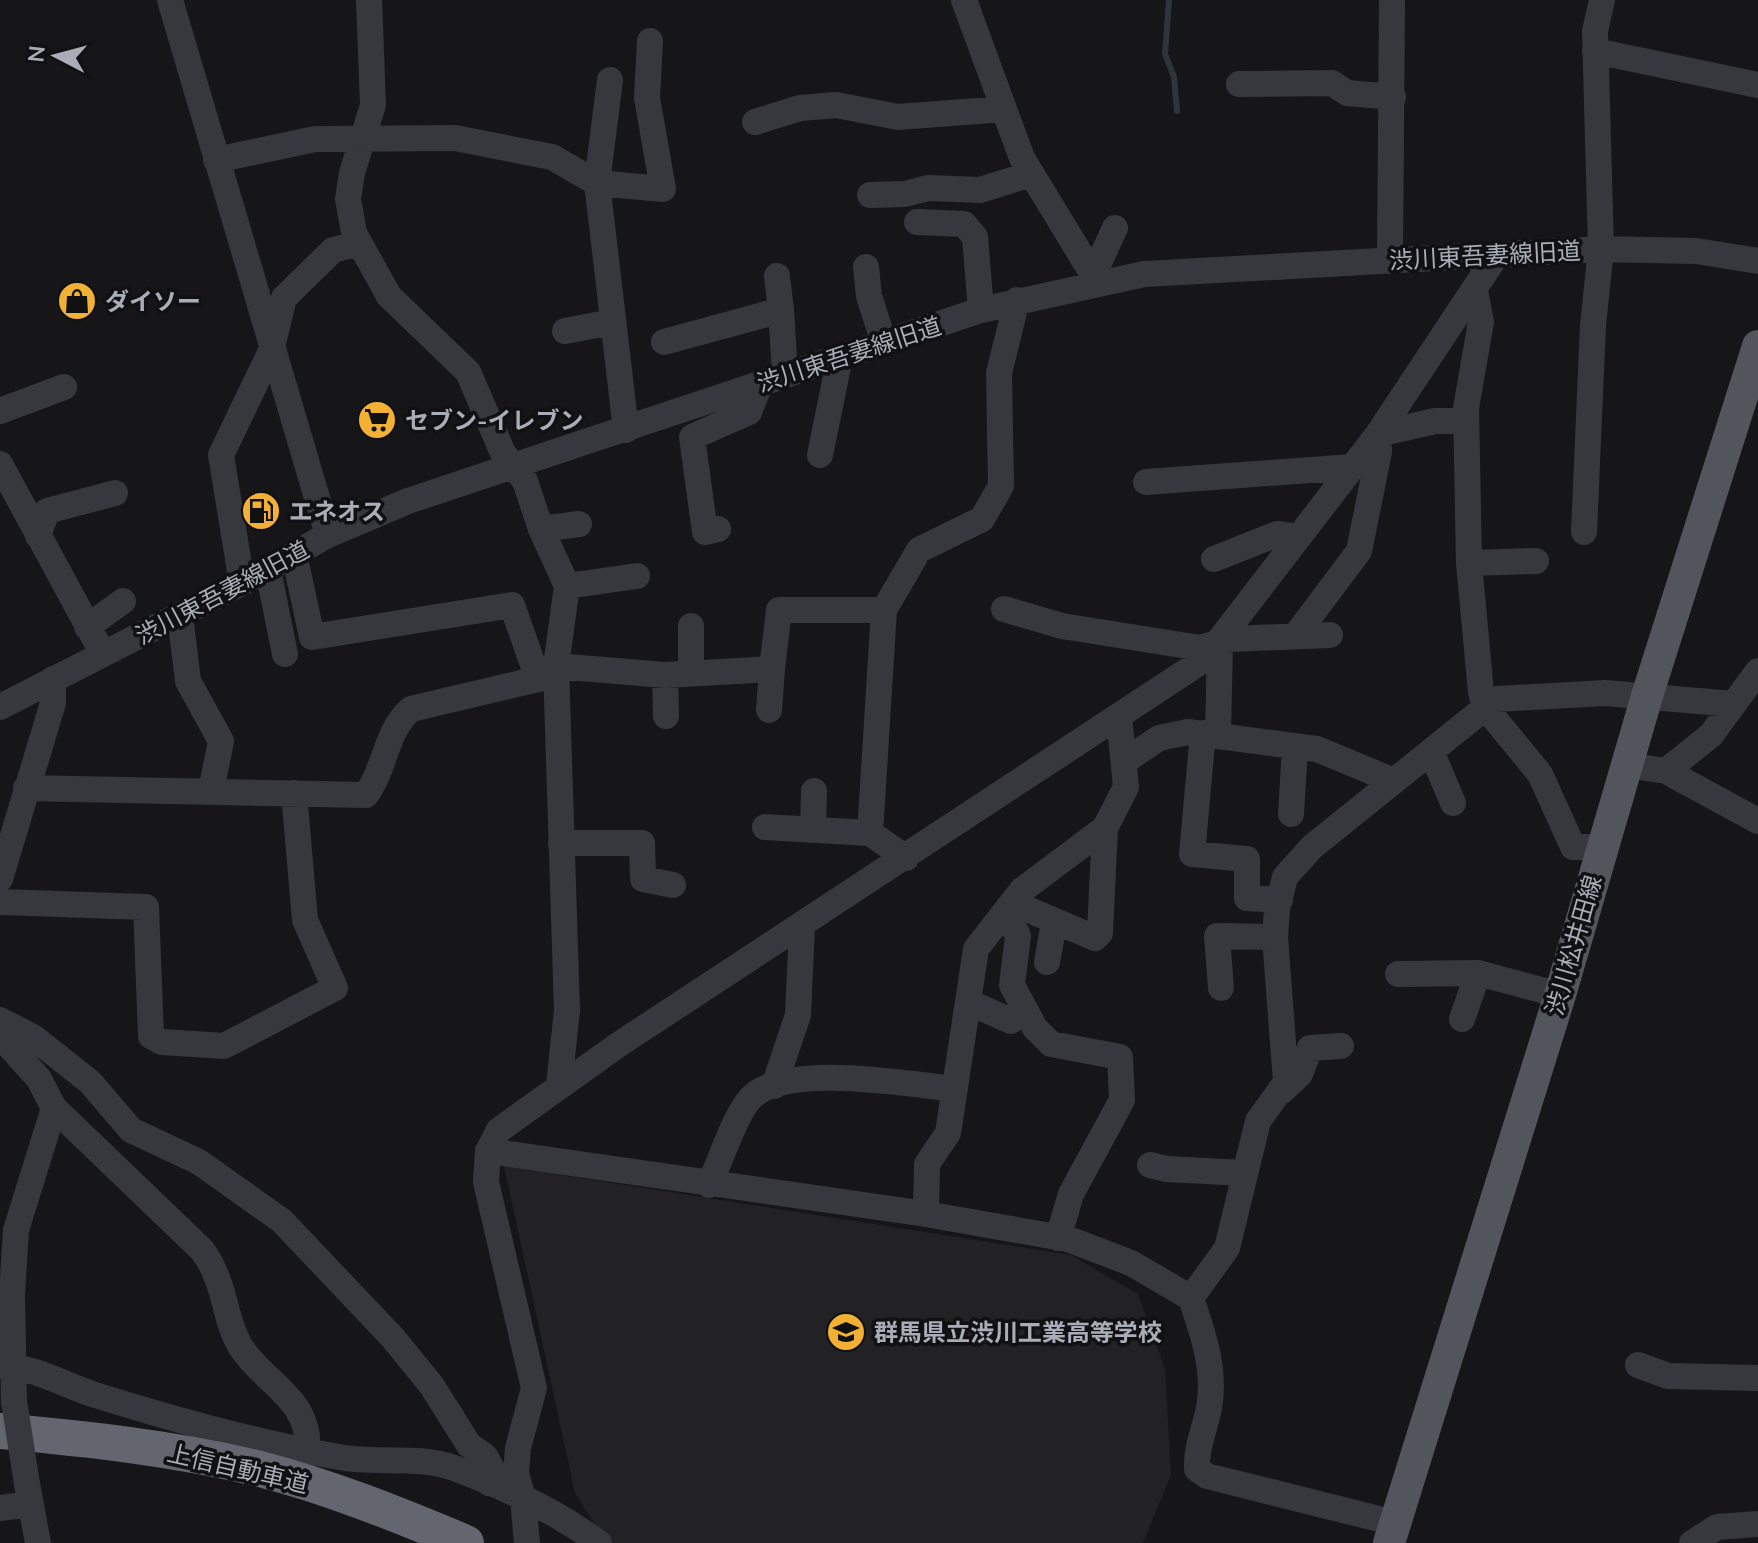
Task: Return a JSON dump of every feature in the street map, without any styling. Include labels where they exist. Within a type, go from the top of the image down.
[{"type":"highway","name":"上信自動車道","points":[[7,1416],[117,1442],[260,1469],[339,1493],[466,1543]]},
{"type":"highway","name":"上信自動車道","points":[[0,1455],[80,1460],[239,1489],[408,1543]]},
{"type":"main road","name":"渋川松井田線","points":[[1392,1533],[1560,995],[1647,696],[1758,346]]},
{"type":"street","points":[[170,0],[271,351],[328,535]]},
{"type":"street","points":[[369,0],[373,105],[352,173],[348,199],[359,243],[389,296],[468,372],[511,466],[525,481],[541,529],[567,586],[547,672],[561,843],[567,1010],[559,1085]]},
{"type":"street","points":[[964,0],[1031,174],[1098,283]]},
{"type":"street","points":[[1390,261],[1392,0]]},
{"type":"street","points":[[1584,532],[1593,325],[1601,249],[1595,31],[1602,0]]},
{"type":"street","points":[[216,160],[315,139],[455,138],[552,157],[597,183],[663,189],[647,98],[650,41]]},
{"type":"street","points":[[1595,51],[1758,85]]},
{"type":"street","points":[[610,80],[597,183],[626,430]]},
{"type":"street","points":[[1239,84],[1332,83],[1347,93],[1393,97]]},
{"type":"street","points":[[755,122],[800,108],[836,105],[898,117],[1004,109]]},
{"type":"street","points":[[870,195],[905,194],[928,188],[980,190],[1031,174]]},
{"type":"street","points":[[917,222],[964,224],[975,237],[981,310]]},
{"type":"street","points":[[1098,283],[1097,267],[1115,228]]},
{"type":"street","points":[[242,583],[221,455],[271,351],[284,298],[333,250],[359,243]]},
{"type":"street","name":"渋川東吾妻線旧道","points":[[0,707],[268,570],[328,535],[408,501],[785,374],[1017,300],[1144,274],[1601,249],[1696,251],[1758,261]]},
{"type":"street","points":[[525,1520],[516,1474],[518,1448],[534,1388],[486,1182],[488,1151],[499,1130],[559,1085],[1205,659],[1378,434],[1496,256]]},
{"type":"street","points":[[866,267],[869,296],[884,343]]},
{"type":"street","points":[[777,276],[785,374]]},
{"type":"street","points":[[1475,291],[1481,322],[1466,421],[1469,563],[1481,692],[1485,707],[1540,774],[1573,847],[1601,847]]},
{"type":"street","points":[[870,833],[884,610],[919,550],[982,519],[1001,486],[999,373],[1017,300]]},
{"type":"street","points":[[664,342],[781,310]]},
{"type":"street","points":[[565,331],[612,322]]},
{"type":"street","points":[[820,455],[840,357]]},
{"type":"street","points":[[718,529],[705,532],[692,437],[749,412],[760,384]]},
{"type":"street","points":[[0,411],[64,387]]},
{"type":"street","points":[[1378,434],[1435,421],[1466,421]]},
{"type":"street","points":[[1296,635],[1359,551],[1379,452],[1378,434]]},
{"type":"street","points":[[0,464],[103,654]]},
{"type":"street","points":[[1146,482],[1352,467]]},
{"type":"street","points":[[38,536],[47,511],[115,493]]},
{"type":"street","points":[[541,529],[579,524]]},
{"type":"street","points":[[1214,559],[1277,534],[1299,537]]},
{"type":"street","points":[[294,554],[312,637],[512,605],[547,672]]},
{"type":"street","points":[[1469,563],[1536,561]]},
{"type":"street","points":[[268,570],[285,654]]},
{"type":"street","points":[[567,586],[637,576]]},
{"type":"street","points":[[87,627],[123,601]]},
{"type":"street","points":[[1004,609],[1062,626],[1200,648],[1220,641],[1330,635]]},
{"type":"street","points":[[769,710],[779,610],[884,610]]},
{"type":"street","points":[[180,615],[188,681],[221,741],[211,791]]},
{"type":"street","points":[[691,626],[691,673]]},
{"type":"street","points":[[1220,641],[1211,734],[1192,854],[1247,859],[1247,898],[1280,900]]},
{"type":"street","points":[[26,788],[366,795],[374,784],[397,721],[411,709],[547,672],[665,675],[772,669]]},
{"type":"street","points":[[1666,771],[1711,735],[1758,671]]},
{"type":"street","points":[[665,675],[666,716]]},
{"type":"street","points":[[0,879],[53,703],[53,679]]},
{"type":"street","points":[[1191,1298],[1227,1248],[1258,1121],[1286,1082],[1275,937],[1285,877],[1312,847],[1496,699],[1605,693],[1733,704]]},
{"type":"street","points":[[1009,907],[1095,938],[1100,933],[1105,828],[1126,787],[1119,716]]},
{"type":"street","points":[[1125,761],[1159,738],[1211,734],[1317,749],[1394,781]]},
{"type":"street","points":[[1291,814],[1295,748]]},
{"type":"street","points":[[1431,751],[1453,803]]},
{"type":"street","points":[[1627,765],[1666,771],[1758,821]]},
{"type":"street","points":[[813,829],[814,791]]},
{"type":"street","points":[[0,902],[146,907],[151,1036],[162,1042],[224,1046],[335,988],[305,920],[294,793]]},
{"type":"street","points":[[765,827],[870,833],[906,858]]},
{"type":"street","points":[[926,1214],[927,1164],[948,1133],[976,949],[1022,890],[1105,828]]},
{"type":"street","points":[[561,843],[642,843],[643,879],[673,885]]},
{"type":"street","points":[[1009,907],[1018,936],[1012,985],[1035,1028],[1051,1044],[1120,1057],[1122,1100],[1071,1194],[1058,1238]]},
{"type":"street","points":[[1047,962],[1054,923]]},
{"type":"street","points":[[774,1086],[798,1015],[802,926]]},
{"type":"street","points":[[1221,988],[1217,936],[1275,937]]},
{"type":"street","points":[[1462,1019],[1478,973]]},
{"type":"street","points":[[1398,974],[1478,973],[1560,995]]},
{"type":"street","points":[[968,1002],[1011,1021]]},
{"type":"street","points":[[0,1020],[33,1037],[90,1082],[131,1130],[199,1162],[282,1221],[393,1338],[432,1386],[469,1445],[485,1456],[492,1469],[489,1483]]},
{"type":"street","points":[[0,1036],[39,1079],[54,1108],[202,1250],[218,1271],[240,1346],[301,1413],[309,1432],[307,1451]]},
{"type":"street","points":[[1274,1099],[1300,1074],[1310,1048],[1341,1046]]},
{"type":"street","points":[[709,1185],[750,1098],[788,1079],[851,1078],[955,1089]]},
{"type":"street","points":[[38,1543],[29,1494],[7,1416],[8,1229],[54,1108]]},
{"type":"street","points":[[488,1151],[926,1214],[1058,1238],[1131,1263],[1191,1298],[1212,1371],[1209,1410],[1197,1453],[1197,1469],[1207,1476],[1392,1533]]},
{"type":"street","points":[[1150,1165],[1167,1169],[1245,1173]]},
{"type":"street","points":[[1638,1365],[1668,1376],[1758,1378]]},
{"type":"street","points":[[6,1366],[159,1413],[307,1451],[343,1458],[450,1467],[489,1483],[525,1520]]},
{"type":"street","points":[[0,1508],[29,1494]]},
{"type":"street","points":[[525,1520],[546,1507],[599,1543]]},
{"type":"street","points":[[1692,1543],[1717,1527],[1758,1524]]},
{"type":"shaded area","name":"群馬県立渋川工業高等学校","points":[[504,1166],[1071,1255],[1138,1294],[1165,1369],[1171,1475],[1143,1543],[614,1543],[602,1536],[575,1493]]},
{"type":"waterway","points":[[1169,0],[1165,54],[1174,77],[1177,111]]},
{"type":"place","name":"ダイソー","points":[[77,301]]},
{"type":"place","name":"セブン-イレブン","points":[[377,420]]},
{"type":"place","name":"エネオス","points":[[261,511]]},
{"type":"place","name":"群馬県立渋川工業高等学校","points":[[846,1332]]}]
